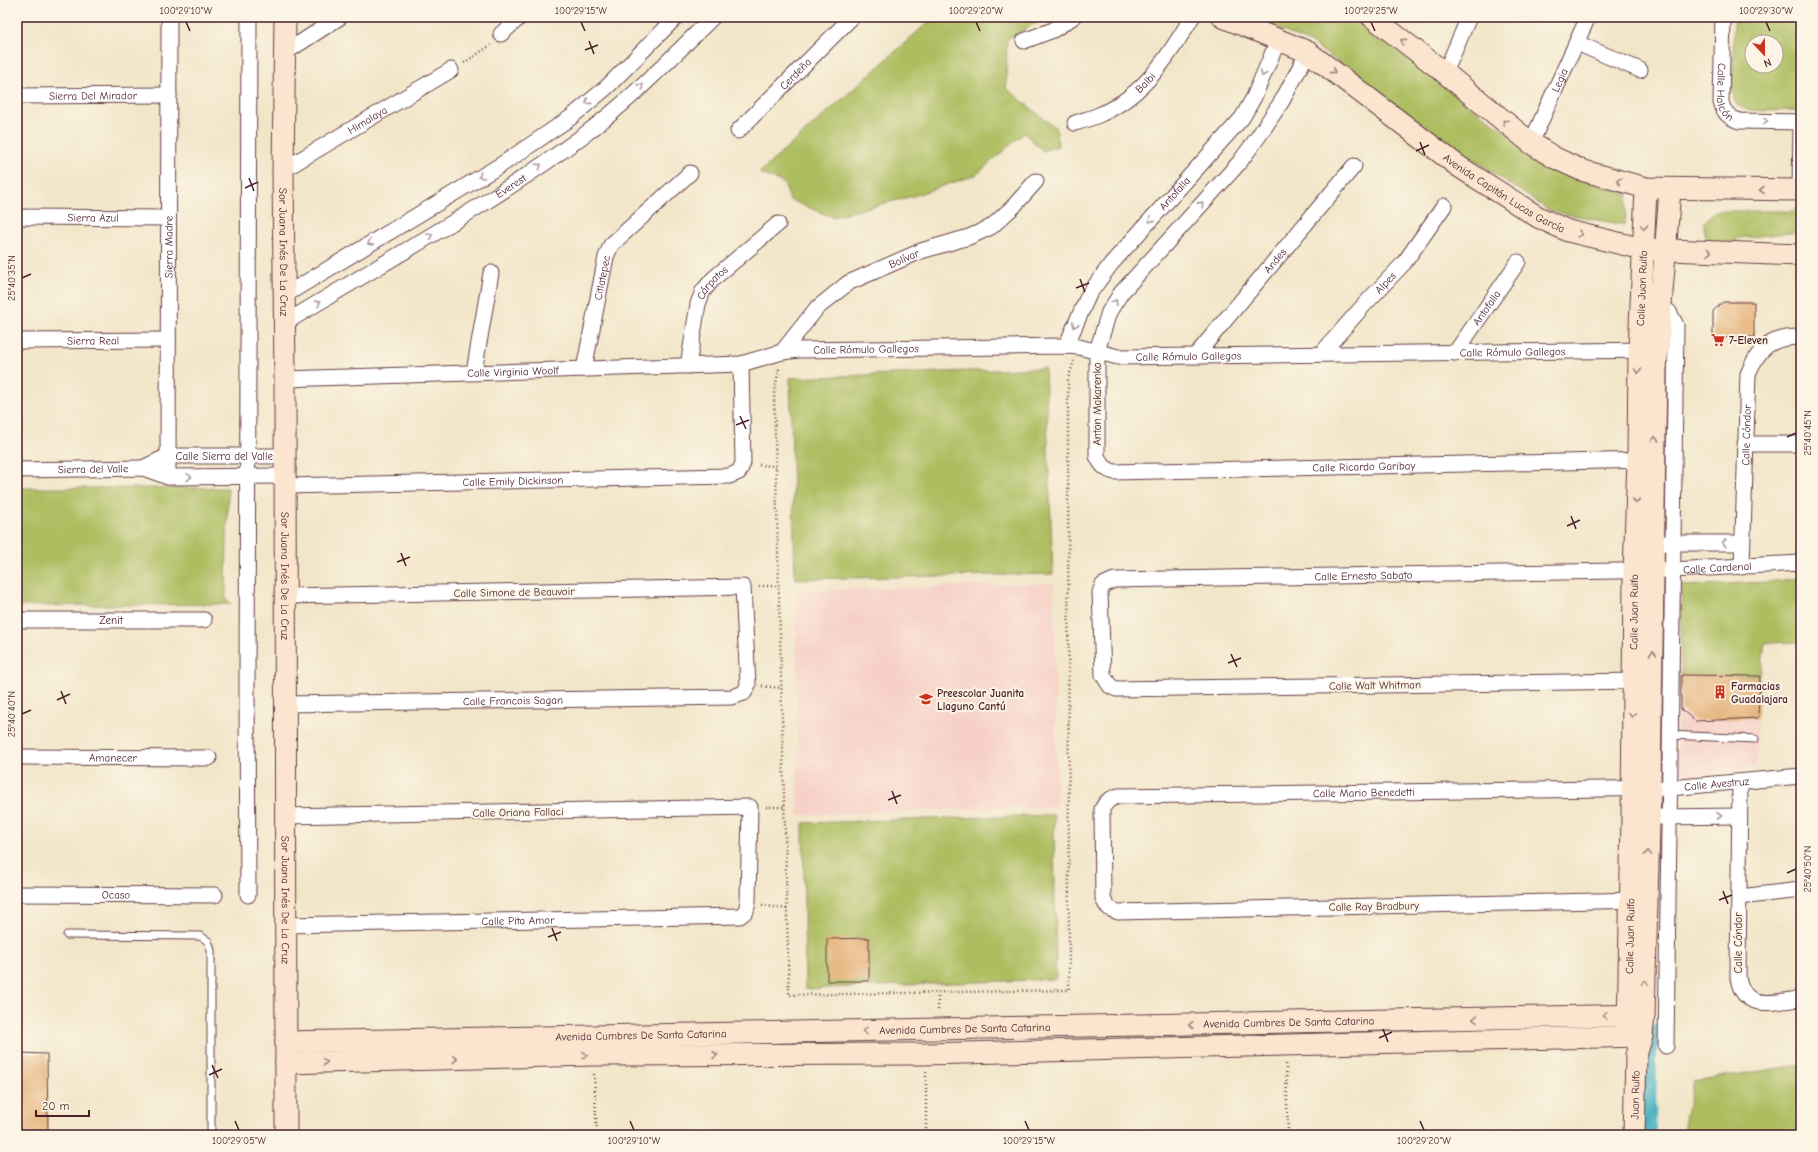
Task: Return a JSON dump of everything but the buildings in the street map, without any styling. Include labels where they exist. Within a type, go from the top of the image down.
[{"type":"street","name":"Sierra Madre","points":[[168,477],[169,17]]},
{"type":"street","points":[[248,895],[249,17]]},
{"type":"street","name":"Sor Juana Inés De La Cruz","points":[[285,17],[286,52],[283,170],[286,456],[286,1135]]},
{"type":"street","points":[[286,52],[340,17]]},
{"type":"street","points":[[501,34],[520,17]]},
{"type":"street","name":"Everest","points":[[284,295],[504,163],[570,118],[607,86],[676,17]]},
{"type":"street","name":"Everest","points":[[285,323],[439,230],[584,135],[622,106],[713,17]]},
{"type":"street","name":"Cerdeña","points":[[738,131],[852,17]]},
{"type":"street","points":[[1024,41],[1052,30],[1073,17]]},
{"type":"street","name":"Balbi","points":[[1075,123],[1102,114],[1133,94],[1157,71],[1178,41],[1192,17]]},
{"type":"street","name":"Avenida Capitán Lucas García","points":[[1223,17],[1279,38],[1308,52],[1458,166],[1538,217],[1568,231],[1643,249],[1665,251],[1799,252]]},
{"type":"street","points":[[1372,17],[1445,73],[1531,143],[1555,158],[1581,170],[1646,188],[1670,190],[1800,190]]},
{"type":"street","points":[[1445,73],[1469,17]]},
{"type":"street","name":"Legia","points":[[1531,143],[1588,17]]},
{"type":"street","name":"Calle Halcón","points":[[1723,17],[1721,102],[1724,111],[1729,118],[1739,121],[1801,122],[1800,190]]},
{"type":"street","name":"Antofalla","points":[[1072,347],[1089,294],[1111,264],[1242,118],[1254,97],[1279,38]]},
{"type":"street","points":[[1577,42],[1640,70]]},
{"type":"street","points":[[1097,351],[1109,312],[1121,293],[1239,163],[1282,101],[1308,52]]},
{"type":"street","name":"Himalaya","points":[[283,170],[451,70]]},
{"type":"street","name":"Sierra Del Mirador","points":[[17,96],[169,95]]},
{"type":"street","name":"Andes","points":[[1196,355],[1354,166]]},
{"type":"street","name":"Citlatepec","points":[[584,369],[606,257],[611,245],[690,173]]},
{"type":"street","name":"Bolívar","points":[[782,352],[816,309],[848,283],[921,251],[969,237],[991,227],[1013,207],[1036,181]]},
{"type":"street","name":"Calle Juan Rulfo","points":[[1646,188],[1641,300],[1648,350],[1646,460],[1654,543],[1653,570],[1670,735],[1651,789],[1650,817],[1666,1046]]},
{"type":"street","name":"Calle Juan Rulfo","points":[[1648,350],[1660,306],[1670,190]]},
{"type":"street","name":"Alpes","points":[[1321,354],[1364,305],[1404,263],[1444,206]]},
{"type":"street","name":"Sierra Azul","points":[[17,217],[168,218]]},
{"type":"street","name":"Cárpatos","points":[[688,366],[698,304],[703,291],[714,279],[778,224]]},
{"type":"street","name":"Antofalla","points":[[1455,353],[1518,262]]},
{"type":"street","points":[[474,372],[491,273]]},
{"type":"street","points":[[1641,300],[1660,306]]},
{"type":"street","name":"Calle Juan Rulfo","points":[[1635,1036],[1639,900],[1650,817],[1651,789],[1642,681],[1676,325],[1669,312],[1660,306]]},
{"type":"street","name":"Calle Cóndor","points":[[1742,567],[1748,374],[1754,358],[1765,347],[1774,341],[1788,337],[1801,337]]},
{"type":"street","name":"Sierra Real","points":[[17,341],[168,340]]},
{"type":"street","name":"Calle Rómulo Gallegos","points":[[741,364],[782,352],[799,350],[1072,347],[1097,351],[1118,357],[1648,350]]},
{"type":"street","name":"Anton Makarenko","points":[[1097,351],[1097,456]]},
{"type":"street","name":"Calle Virginia Woolf","points":[[285,379],[741,364]]},
{"type":"street","name":"Calle Emily Dickinson","points":[[286,481],[730,476],[739,472],[743,463],[741,364]]},
{"type":"street","points":[[1745,444],[1801,444]]},
{"type":"street","name":"Calle Sierra del Valle","points":[[143,468],[168,456],[286,456]]},
{"type":"street","name":"Calle Ricardo Garibay","points":[[1097,456],[1101,465],[1114,472],[1646,460]]},
{"type":"street","name":"Sierra del Valle","points":[[17,470],[143,468],[168,477]]},
{"type":"street","name":"Calle Sierra del Valle","points":[[168,477],[248,476],[286,481]]},
{"type":"street","points":[[1654,543],[1742,544]]},
{"type":"street","name":"Calle Cardenal","points":[[1653,570],[1742,567],[1801,563]]},
{"type":"street","name":"Calle Ernesto Sabato","points":[[1116,689],[1110,686],[1103,675],[1100,592],[1103,585],[1114,580],[1653,570]]},
{"type":"street","name":"Calle Simone de Beauvoir","points":[[286,596],[743,587],[748,685],[744,693],[740,695]]},
{"type":"street","name":"Zenit","points":[[17,620],[204,620]]},
{"type":"street","name":"Calle Walt Whitman","points":[[1116,689],[1642,681]]},
{"type":"street","name":"Calle Francois Sagan","points":[[286,704],[732,697],[740,695]]},
{"type":"street","name":"Amanecer","points":[[17,757],[209,758]]},
{"type":"street","name":"Calle Avestruz","points":[[1651,789],[1801,776]]},
{"type":"street","name":"Calle Cóndor","points":[[1740,782],[1738,978],[1742,992],[1753,1002],[1761,1003],[1801,999]]},
{"type":"street","name":"Calle Mario Benedetti","points":[[1118,912],[1105,905],[1103,898],[1102,809],[1105,803],[1118,796],[1651,789]]},
{"type":"street","name":"Calle Oriana Fallaci","points":[[285,816],[750,807],[748,905]]},
{"type":"street","points":[[1650,817],[1739,816]]},
{"type":"street","points":[[1739,898],[1801,890]]},
{"type":"street","name":"Ocaso","points":[[17,894],[215,895]]},
{"type":"street","name":"Calle Ray Bradbury","points":[[1118,912],[1639,900]]},
{"type":"street","name":"Calle Pita Amor","points":[[285,926],[732,917],[740,916],[746,911],[748,905]]},
{"type":"street","name":"Avenida Cumbres De Santa Catarina","points":[[286,1042],[1636,1015]]},
{"type":"street","points":[[916,1030],[916,1054]]},
{"type":"street","name":"Avenida Cumbres De Santa Catarina","points":[[286,1063],[593,1055],[916,1054],[1635,1036]]},
{"type":"street","name":"Juan Rulfo","points":[[1634,1135],[1635,1036]]},
{"type":"lane","points":[[1670,735],[1755,739]]},
{"type":"lane","points":[[67,935],[200,936],[208,941],[211,950],[211,1135]]},
{"type":"path","points":[[451,70],[490,46],[501,34]]},
{"type":"path","points":[[782,352],[774,394],[790,995],[1069,990],[1068,379],[1072,347]]},
{"type":"path","points":[[748,905],[788,910]]},
{"type":"path","points":[[1286,1045],[1288,1135]]},
{"type":"path","points":[[593,1055],[597,1135]]},
{"type":"shaded area","name":"Preescolar Juanita Llaguno Cantú","points":[[1054,583],[1057,806],[798,815],[796,591]]},
{"type":"shaded area","name":"Farmacias Guadalajara","points":[[1678,675],[1760,676],[1756,767],[1692,776],[1683,774],[1679,769],[1677,759]]},
{"type":"green space","points":[[934,17],[1044,17],[1040,21],[1007,39],[1006,88],[1057,129],[1058,146],[1043,151],[1024,133],[976,175],[913,196],[832,217],[790,200],[784,183],[759,173]]},
{"type":"green space","points":[[1250,17],[1352,17],[1472,107],[1561,171],[1628,195],[1625,225],[1550,211],[1449,143],[1313,44]]},
{"type":"green space","points":[[1734,17],[1801,17],[1801,110],[1760,111],[1745,109],[1737,104],[1732,90]]},
{"type":"green space","points":[[1801,203],[1801,232],[1739,238],[1730,245],[1713,244],[1704,235],[1704,222],[1715,211],[1793,211]]},
{"type":"green space","points":[[1045,368],[1053,574],[795,579],[790,378]]},
{"type":"green space","points":[[17,488],[228,488],[226,598],[231,604],[17,606]]},
{"type":"green space","points":[[1801,578],[1801,642],[1765,643],[1760,676],[1681,675],[1681,586],[1766,582]]},
{"type":"green space","points":[[1054,815],[1056,979],[805,989],[803,823]]},
{"type":"green space","points":[[1801,1065],[1801,1099],[1798,1100],[1801,1106],[1801,1135],[1682,1135],[1693,1081]]},
{"type":"waterway","points":[[1647,1135],[1648,1046],[1656,1033]]},
{"type":"place","name":"7-Eleven","points":[[1718,340]]},
{"type":"place","name":"Farmacias Guadalajara","points":[[1720,692]]},
{"type":"place","name":"Preescolar Juanita Llaguno Cantú","points":[[926,699]]}]
